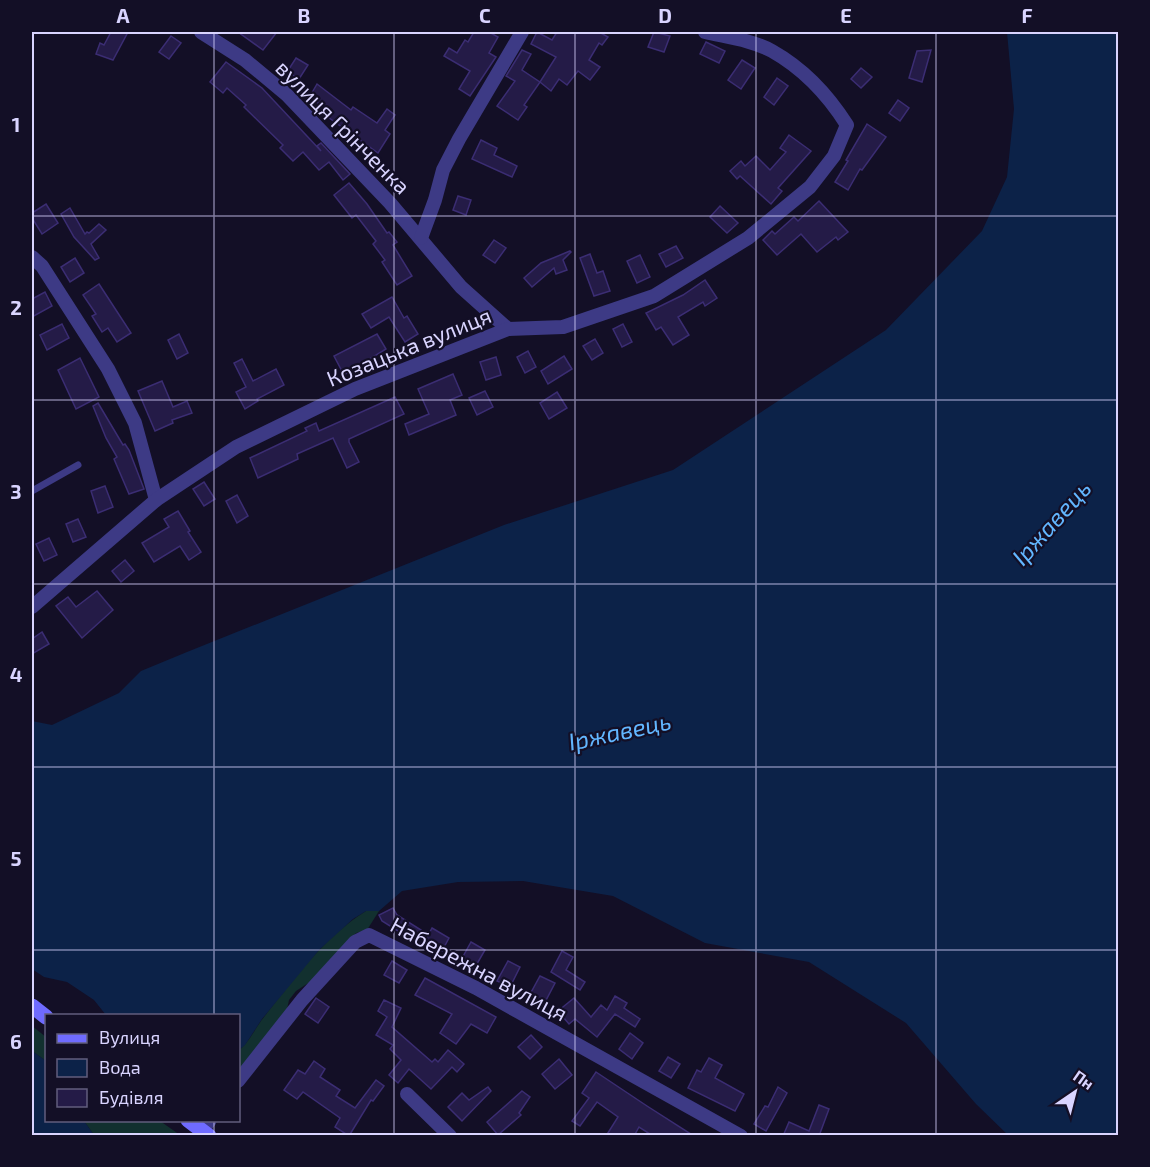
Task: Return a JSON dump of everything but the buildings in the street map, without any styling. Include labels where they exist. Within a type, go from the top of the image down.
[{"type":"street","name":"вулиця Грінченка","points":[[201,32],[245,60],[286,94],[421,238],[435,258],[461,287],[508,329]]},
{"type":"street","name":"вулиця Грінченка","points":[[421,238],[443,170],[522,32]]},
{"type":"street","name":"Козацька вулиця","points":[[32,607],[156,500],[236,447],[355,389],[508,329],[563,327],[654,296],[748,238],[810,187],[834,156],[847,125],[831,100],[808,76],[770,50],[705,32]]},
{"type":"street","points":[[32,256],[42,266],[113,380],[135,423],[156,500]]},
{"type":"street","name":"Набережна вулиця","points":[[240,1078],[302,1000],[356,942],[369,935],[476,988],[741,1136]]},
{"type":"street","points":[[32,1006],[45,1016]]},
{"type":"street","points":[[407,1094],[450,1136]]},
{"type":"street","points":[[192,1122],[207,1129]]},
{"type":"lane","points":[[32,491],[78,465]]},
{"type":"green space","points":[[366,911],[379,911],[367,930],[356,933],[316,978],[296,991],[289,1000],[286,1014],[240,1071],[240,1049],[310,960],[351,921]]},
{"type":"green space","points":[[32,1026],[45,1036],[45,1060],[32,1051]]},
{"type":"green space","points":[[85,1122],[161,1122],[180,1135],[94,1135]]},
{"type":"water","name":"Іржавець","points":[[1007,32],[1118,32],[1118,1135],[1008,1135],[976,1104],[906,1023],[809,962],[705,943],[613,896],[523,881],[458,882],[402,891],[379,911],[366,911],[353,919],[319,950],[240,1049],[240,1014],[105,1014],[94,1000],[67,982],[44,977],[32,969],[32,721],[52,725],[119,693],[141,671],[187,652],[504,525],[673,470],[886,330],[982,231],[1007,177],[1014,109]]},
{"type":"water","points":[[32,1051],[45,1060],[45,1122],[85,1122],[94,1135],[32,1135]]}]
